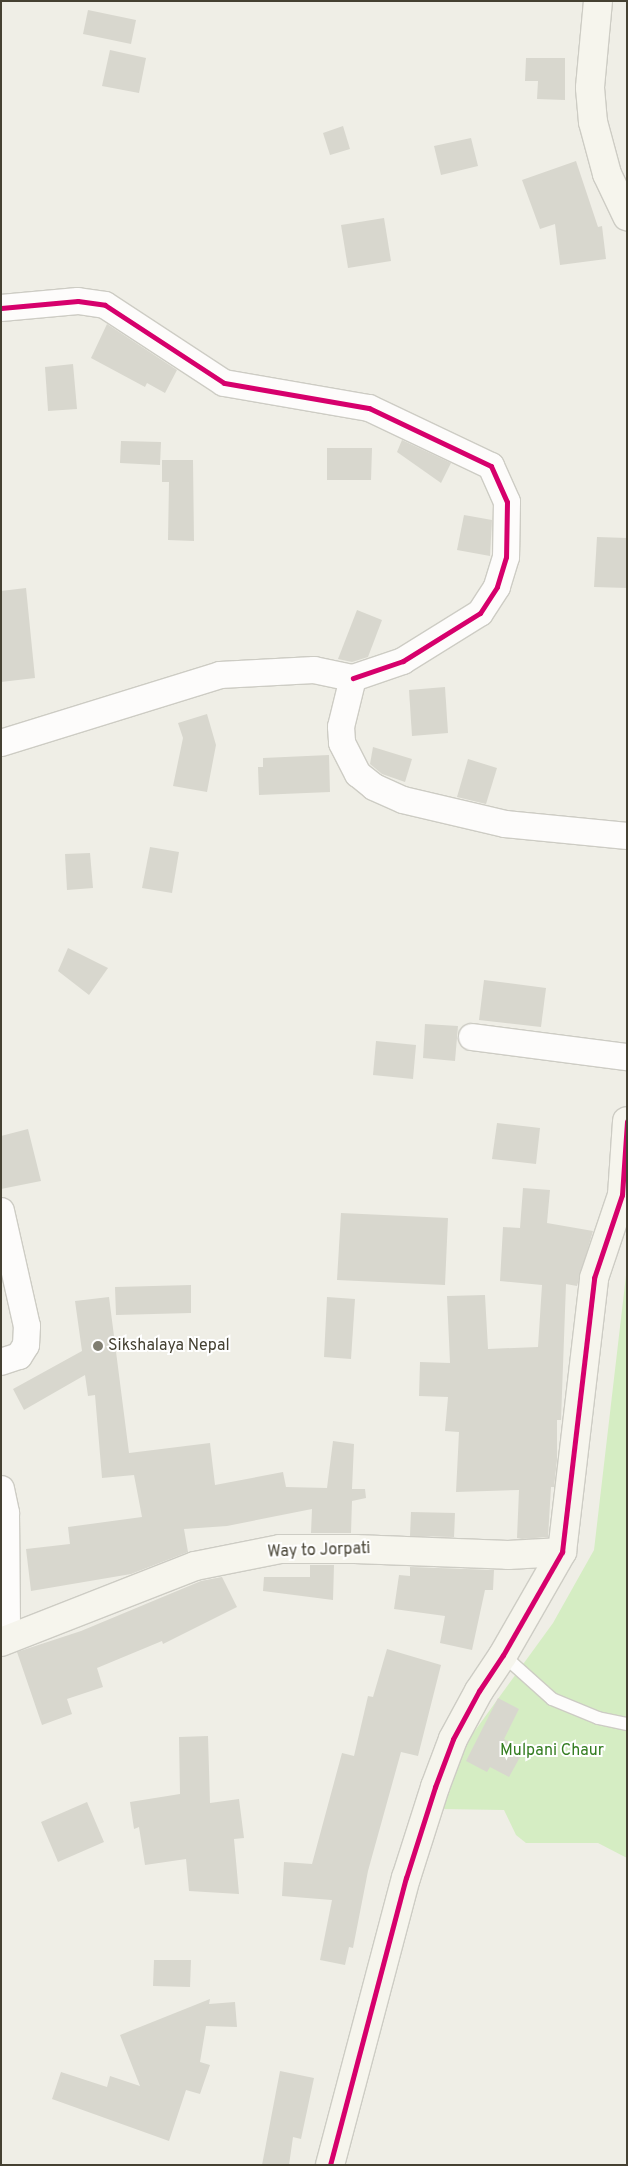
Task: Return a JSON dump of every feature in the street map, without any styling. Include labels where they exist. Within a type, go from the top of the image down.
[{"type":"street","points":[[598,1],[590,88],[592,122],[607,174],[627,216]]},
{"type":"street","points":[[1,308],[78,301],[105,305],[224,383],[369,408],[491,466],[507,502],[506,557],[497,587],[480,613],[403,661],[353,678],[314,670],[220,675],[1,743]]},
{"type":"street","points":[[353,678],[341,727],[342,743],[358,774],[374,787],[403,800],[505,824],[627,836]]},
{"type":"street","points":[[472,1037],[627,1057]]},
{"type":"street","points":[[330,2165],[406,1878],[435,1787],[454,1739],[479,1691],[504,1655],[562,1552],[594,1278],[624,1197],[627,1121]]},
{"type":"street","points":[[1,1211],[4,1239],[27,1326],[26,1345],[19,1356],[1,1362]]},
{"type":"street","points":[[1,1489],[6,1513],[4,1641]]},
{"type":"street","name":"Way to Jorpati","points":[[4,1641],[195,1566],[280,1550],[355,1549],[508,1555],[562,1552]]},
{"type":"lane","points":[[504,1655],[552,1699],[598,1718],[627,1724]]},
{"type":"green space","name":"Mulpani Chaur","points":[[627,1267],[627,1858],[598,1843],[526,1843],[516,1835],[504,1810],[442,1809],[466,1743],[553,1623],[594,1550]]},
{"type":"building","points":[[88,10],[136,20],[131,44],[83,34]]},
{"type":"building","points":[[110,50],[146,58],[139,93],[102,86]]},
{"type":"building","points":[[526,58],[565,58],[565,100],[537,99],[538,81],[525,81]]},
{"type":"building","points":[[343,126],[350,149],[330,155],[323,133]]},
{"type":"building","points":[[471,138],[478,166],[441,175],[434,146]]},
{"type":"building","points":[[576,161],[598,227],[602,226],[606,259],[560,265],[555,224],[540,229],[522,180]]},
{"type":"building","points":[[384,218],[391,261],[348,268],[341,225]]},
{"type":"building","points":[[107,324],[177,370],[165,393],[147,383],[145,387],[91,358]]},
{"type":"building","points":[[73,364],[77,409],[48,411],[45,367]]},
{"type":"building","points":[[402,440],[451,463],[441,483],[397,452]]},
{"type":"building","points":[[121,441],[161,442],[160,465],[120,463]]},
{"type":"building","points":[[327,448],[372,448],[371,480],[327,480]]},
{"type":"building","points":[[162,460],[193,460],[194,541],[168,540],[169,482],[162,482]]},
{"type":"building","points":[[464,515],[492,520],[490,556],[457,550]]},
{"type":"building","points":[[597,537],[627,538],[627,588],[594,587]]},
{"type":"building","points":[[26,588],[35,678],[1,682],[1,591]]},
{"type":"building","points":[[357,610],[382,620],[368,657],[352,662],[338,659]]},
{"type":"building","points":[[445,687],[448,733],[412,736],[409,690]]},
{"type":"building","points":[[207,714],[216,745],[207,792],[173,786],[183,738],[178,723]]},
{"type":"building","points":[[373,747],[412,759],[405,782],[382,774],[370,764]]},
{"type":"building","points":[[329,755],[330,792],[259,795],[258,767],[263,767],[263,758]]},
{"type":"building","points":[[468,759],[497,768],[486,804],[457,797]]},
{"type":"building","points":[[150,847],[179,852],[172,893],[142,888]]},
{"type":"building","points":[[90,853],[93,888],[67,890],[65,854]]},
{"type":"building","points":[[68,948],[108,968],[89,995],[58,971]]},
{"type":"building","points":[[484,980],[546,988],[541,1027],[479,1020]]},
{"type":"building","points":[[425,1024],[458,1026],[455,1061],[423,1058]]},
{"type":"building","points":[[376,1041],[416,1045],[413,1079],[373,1075]]},
{"type":"building","points":[[497,1123],[540,1128],[536,1164],[492,1159]]},
{"type":"building","points":[[28,1129],[41,1181],[1,1189],[1,1136]]},
{"type":"building","points":[[523,1188],[550,1190],[547,1223],[593,1231],[577,1286],[566,1284],[561,1420],[557,1420],[557,1460],[554,1487],[551,1487],[548,1537],[522,1539],[517,1538],[519,1490],[456,1492],[459,1432],[445,1431],[448,1397],[419,1396],[420,1362],[450,1363],[447,1296],[485,1295],[488,1349],[538,1347],[542,1285],[500,1281],[503,1227],[520,1228]]},
{"type":"building","points":[[341,1213],[448,1218],[445,1285],[337,1280]]},
{"type":"building","points":[[191,1285],[191,1313],[116,1315],[115,1287]]},
{"type":"building","points":[[109,1297],[129,1453],[210,1443],[215,1485],[283,1472],[286,1487],[327,1488],[333,1441],[354,1444],[352,1489],[365,1489],[366,1498],[352,1501],[351,1533],[311,1533],[312,1509],[227,1526],[184,1529],[188,1552],[131,1574],[31,1591],[26,1549],[70,1544],[68,1527],[142,1517],[134,1475],[102,1478],[95,1395],[88,1396],[85,1375],[24,1410],[13,1389],[82,1351],[75,1301]]},
{"type":"building","points":[[327,1297],[355,1299],[351,1359],[324,1357]]},
{"type":"building","points":[[411,1512],[455,1513],[454,1537],[410,1536]]},
{"type":"building","points":[[310,1565],[334,1565],[333,1600],[263,1591],[264,1577],[310,1577]]},
{"type":"building","points":[[410,1567],[494,1570],[493,1590],[485,1590],[472,1650],[440,1643],[445,1616],[394,1609],[399,1575],[410,1576]]},
{"type":"building","points":[[222,1577],[237,1607],[163,1644],[162,1641],[97,1668],[103,1687],[67,1699],[72,1714],[42,1725],[17,1652],[81,1631],[201,1581]]},
{"type":"building","points":[[387,1649],[441,1665],[418,1756],[401,1752],[368,1871],[353,1948],[349,1947],[345,1965],[320,1960],[332,1900],[282,1896],[284,1862],[312,1864],[342,1753],[354,1756],[368,1696],[373,1697]]},
{"type":"building","points":[[498,1698],[519,1709],[504,1739],[524,1750],[509,1777],[490,1767],[487,1772],[466,1761]]},
{"type":"building","points":[[208,1736],[210,1803],[239,1799],[244,1838],[234,1839],[239,1894],[189,1891],[186,1859],[145,1865],[139,1827],[134,1829],[130,1802],[180,1794],[179,1737]]},
{"type":"building","points":[[87,1802],[104,1842],[58,1862],[41,1822]]},
{"type":"building","points":[[154,1960],[191,1960],[190,1987],[153,1986]]},
{"type":"building","points":[[210,1999],[209,2004],[235,2002],[237,2027],[206,2026],[200,2062],[210,2065],[200,2094],[186,2090],[169,2141],[52,2099],[61,2072],[107,2087],[110,2076],[140,2086],[120,2035]]},
{"type":"building","points":[[280,2071],[314,2078],[301,2139],[293,2137],[289,2165],[262,2165]]},
{"type":"cycle path","points":[[1,308],[78,301],[105,305],[224,383],[369,408],[491,466],[507,502],[506,557],[497,587],[480,613],[403,661],[353,678]]},
{"type":"cycle path","points":[[330,2165],[406,1878],[435,1787],[453,1739],[479,1691],[503,1655],[562,1552],[594,1278],[622,1195],[627,1121]]},
{"type":"place","name":"Sikshalaya Nepal","points":[[98,1346]]}]
